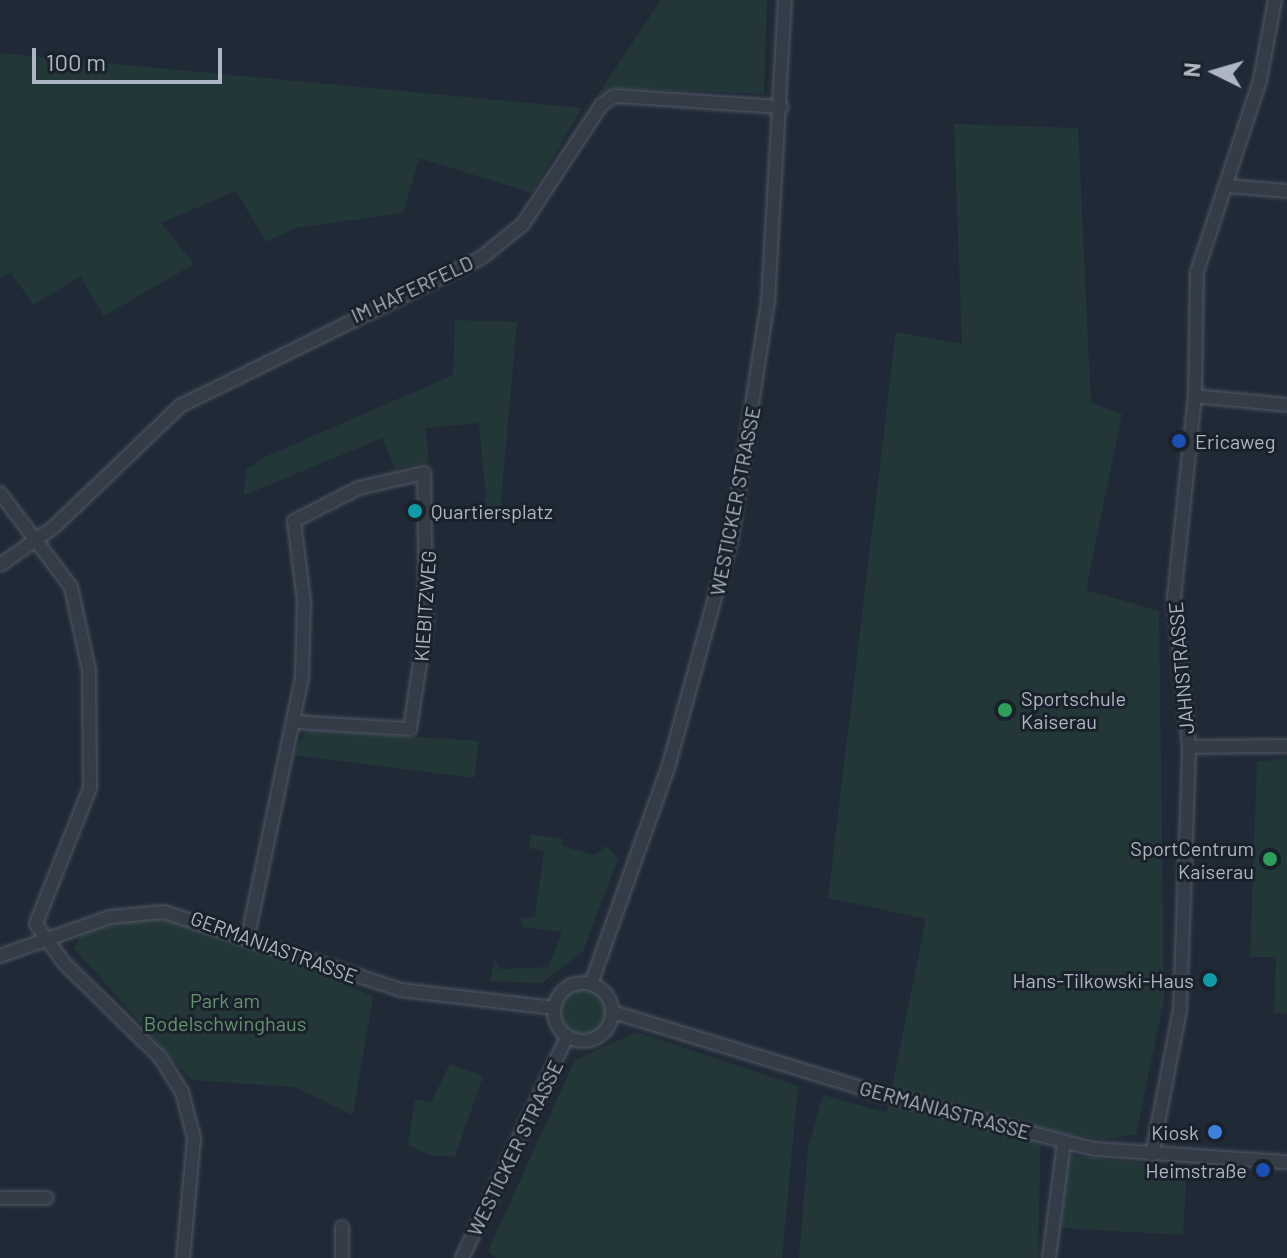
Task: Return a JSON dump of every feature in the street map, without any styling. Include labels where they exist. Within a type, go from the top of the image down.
[{"type":"street","name":"WESTICKER STRASSE","points":[[591,984],[668,768],[731,540],[768,302],[782,107],[785,0]]},
{"type":"street","name":"JAHNSTRASSE","points":[[1152,1155],[1180,1010],[1189,747],[1174,598],[1195,396],[1197,272],[1227,186],[1275,0]]},
{"type":"street","name":"IM HAFERFELD","points":[[37,540],[180,406],[481,258],[523,224],[602,104],[615,96],[782,107]]},
{"type":"street","points":[[1227,186],[1287,191]]},
{"type":"street","points":[[1195,396],[1287,405]]},
{"type":"street","name":"KIEBITZWEG","points":[[248,936],[296,722],[304,601],[294,521],[359,488],[424,473],[426,624],[410,729],[296,722]]},
{"type":"street","points":[[0,493],[71,587],[82,619],[94,761],[75,838],[38,905],[45,941],[160,1057],[182,1092],[194,1138],[183,1258]]},
{"type":"street","points":[[0,565],[37,540]]},
{"type":"street","points":[[1189,747],[1287,746]]},
{"type":"street","name":"GERMANIASTRASSE","points":[[0,956],[143,912],[184,914],[401,990],[554,1008]]},
{"type":"street","points":[[591,984],[606,994],[613,1012],[599,1037],[567,1037],[554,1008],[563,991],[591,984]]},
{"type":"street","name":"GERMANIASTRASSE","points":[[613,1012],[1064,1142],[1152,1155],[1287,1162]]},
{"type":"street","name":"WESTICKER STRASSE","points":[[462,1258],[567,1037]]},
{"type":"street","points":[[1049,1258],[1064,1142]]},
{"type":"street","points":[[0,1198],[47,1198]]},
{"type":"street","points":[[342,1227],[342,1258]]},
{"type":"green space","points":[[661,0],[767,0],[764,94],[615,88],[597,96]]},
{"type":"green space","points":[[0,53],[582,108],[532,193],[419,158],[403,213],[295,228],[266,242],[236,191],[161,223],[194,264],[104,316],[80,276],[34,305],[10,272],[0,278]]},
{"type":"green space","name":"Sportschule Kaiserau","points":[[954,124],[1078,128],[1091,403],[1122,414],[1086,590],[1159,611],[1164,1000],[1136,1134],[1102,1140],[1041,1128],[1038,1258],[799,1258],[808,1148],[823,1095],[887,1113],[926,919],[828,898],[896,332],[962,344]]},
{"type":"green space","points":[[455,320],[517,322],[500,511],[487,510],[479,423],[425,428],[429,462],[395,469],[383,438],[244,495],[246,470],[265,457],[453,375]]},
{"type":"green space","points":[[306,730],[479,741],[474,778],[294,755]]},
{"type":"green space","name":"SportCentrum Kaiserau","points":[[1287,758],[1287,1014],[1274,1013],[1276,957],[1250,957],[1257,762]]},
{"type":"green space","points":[[531,834],[563,839],[563,846],[594,855],[606,846],[618,859],[583,951],[542,983],[490,981],[495,959],[500,969],[548,967],[562,932],[523,927],[520,918],[535,917],[544,851],[529,848]]},
{"type":"green space","name":"Park am Bodelschwinghaus","points":[[142,916],[216,931],[373,996],[353,1115],[295,1087],[191,1080],[74,948],[83,932]]},
{"type":"green space","points":[[584,988],[601,994],[607,1011],[601,1028],[584,1034],[567,1028],[561,1011],[567,994]]},
{"type":"green space","points":[[637,1032],[798,1086],[782,1258],[496,1258],[488,1251],[575,1060]]},
{"type":"green space","points":[[450,1064],[483,1076],[455,1157],[430,1155],[408,1145],[415,1099],[431,1102]]},
{"type":"green space","points":[[1068,1155],[1187,1168],[1183,1235],[1061,1228]]},
{"type":"place","name":"Ericaweg","points":[[1179,441]]},
{"type":"place","name":"Quartiersplatz","points":[[415,511]]},
{"type":"place","name":"Sportschule Kaiserau","points":[[1005,710]]},
{"type":"place","name":"SportCentrum Kaiserau","points":[[1270,859]]},
{"type":"place","name":"Hans-Tilkowski-Haus","points":[[1210,980]]},
{"type":"place","name":"Kiosk","points":[[1215,1132]]},
{"type":"place","name":"Heimstraße","points":[[1263,1170]]}]
